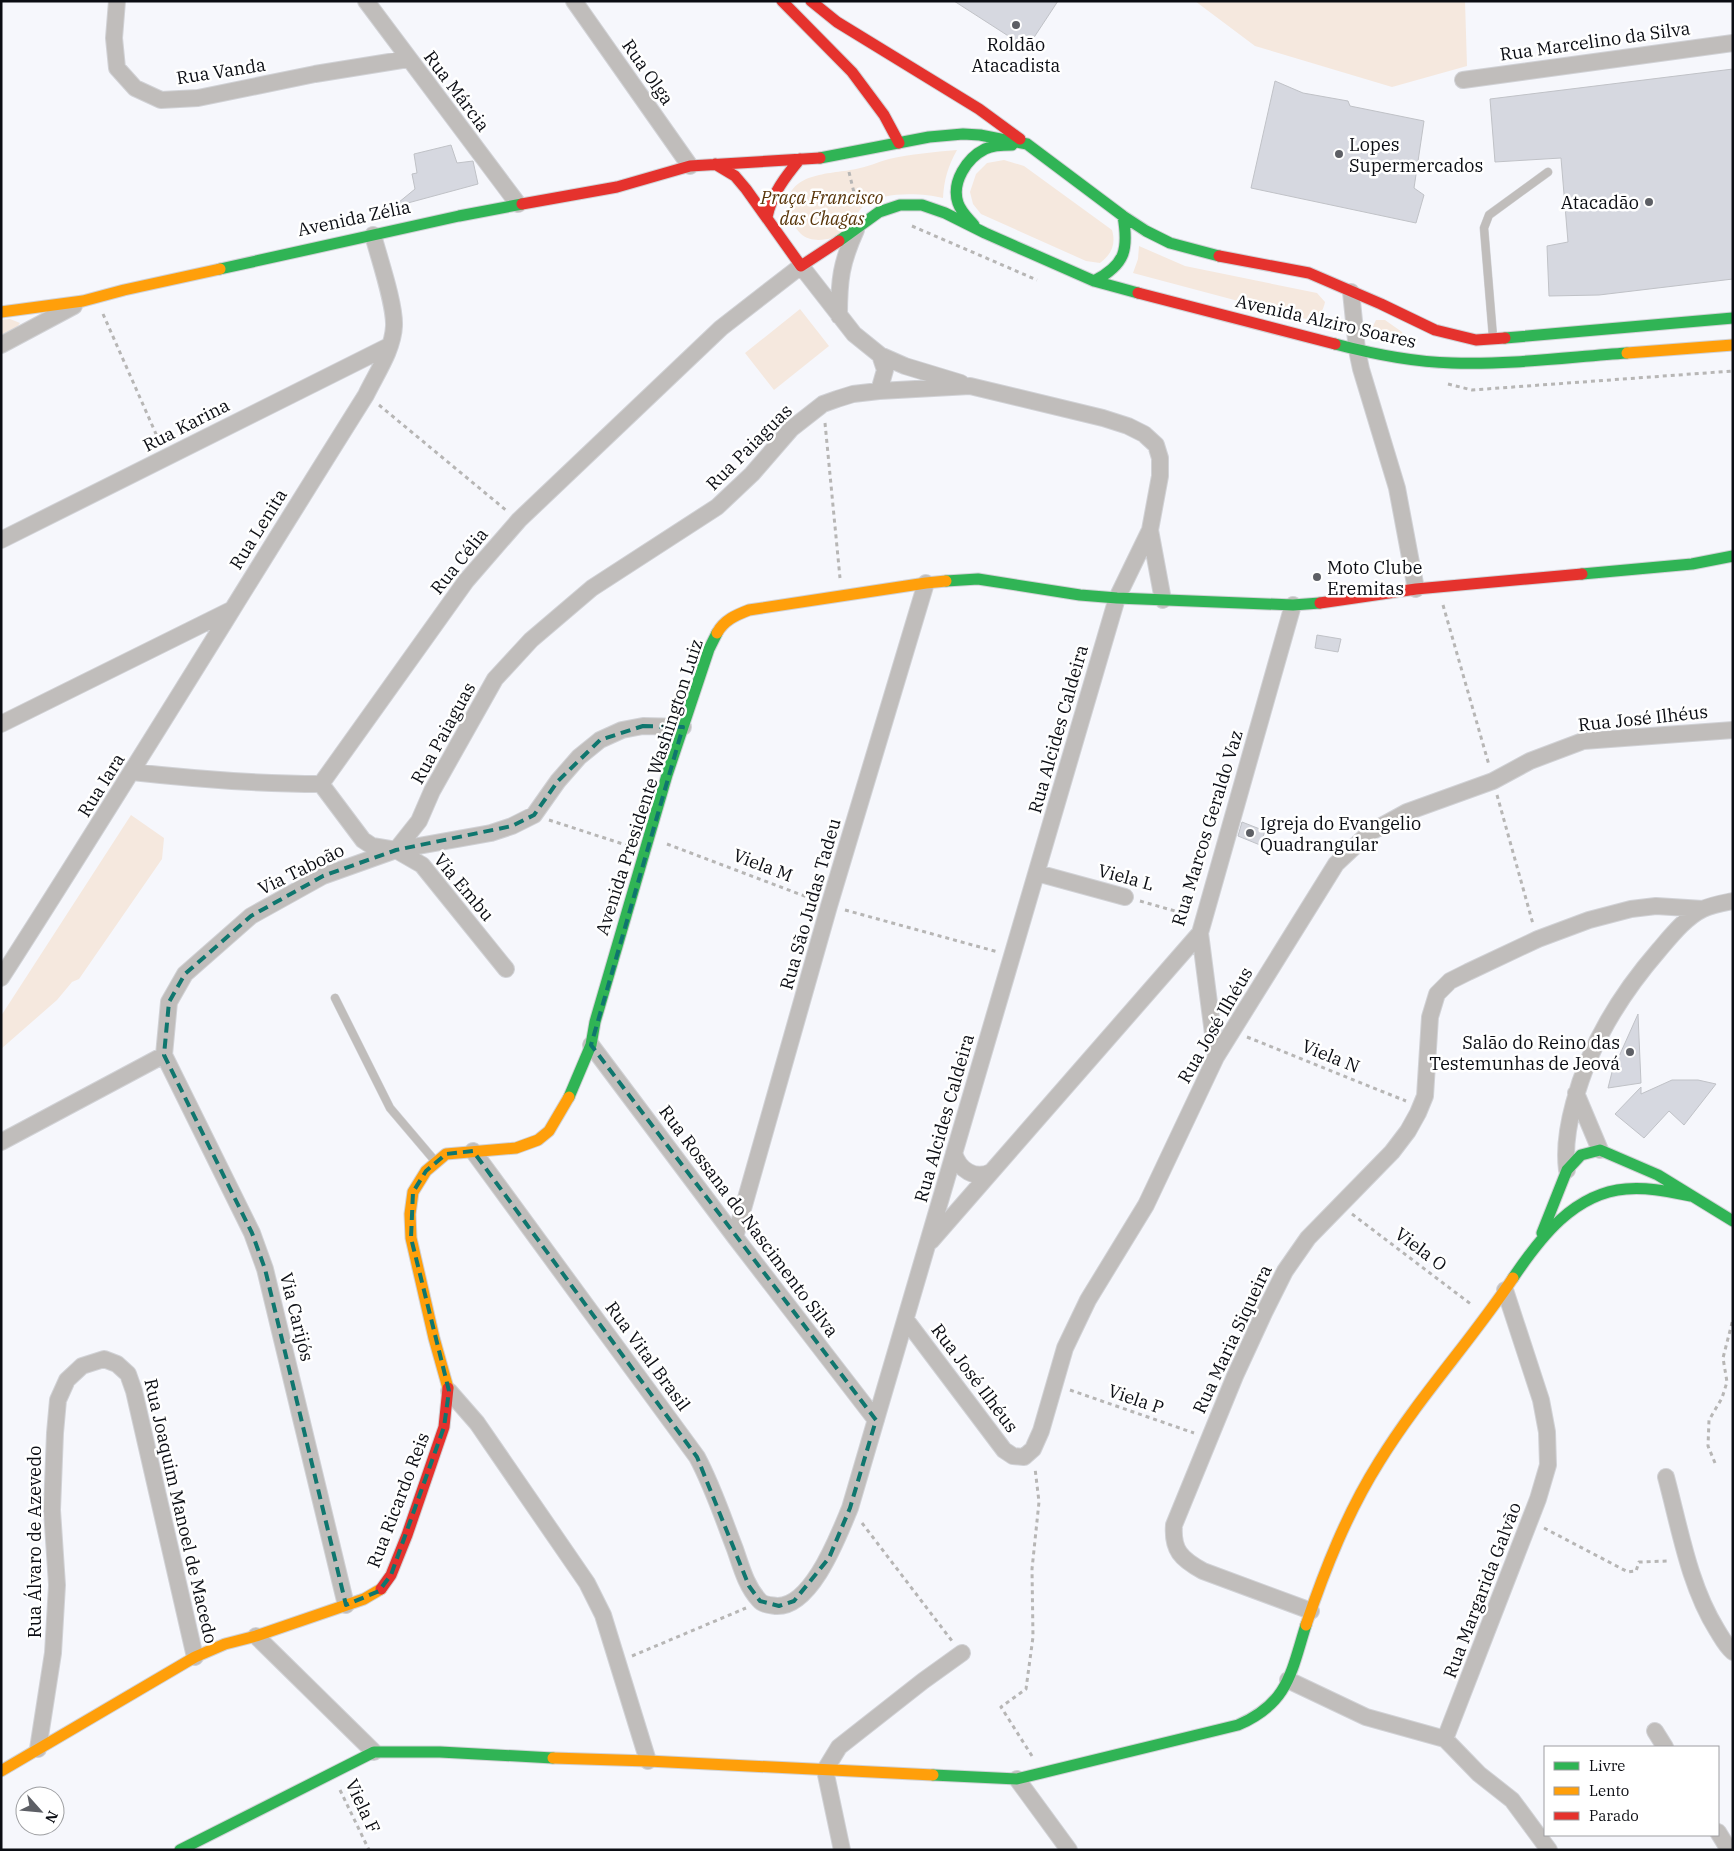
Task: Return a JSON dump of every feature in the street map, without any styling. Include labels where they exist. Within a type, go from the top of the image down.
[{"type":"main road","points":[[782,1],[852,72],[884,115],[899,143]]},
{"type":"main road","points":[[811,1],[837,22],[979,109],[1027,144]]},
{"type":"main road","name":"Avenida Alziro Soares","points":[[844,154],[929,137],[963,134],[980,135],[1027,144],[1123,216],[1146,231],[1170,243],[1222,257],[1309,273],[1435,330],[1476,340],[1733,318]]},
{"type":"main road","points":[[985,234],[975,226],[962,210],[957,199],[958,180],[967,163],[985,149],[998,145],[1027,144]]},
{"type":"main road","points":[[767,217],[769,207],[781,183],[800,159],[844,154]]},
{"type":"main road","name":"Avenida Zélia","points":[[1,312],[89,300],[124,290],[373,235],[518,204],[617,187],[690,166],[800,159]]},
{"type":"main road","points":[[715,164],[735,176],[767,217],[801,266],[880,212],[900,205],[922,205],[945,213],[985,234]]},
{"type":"main road","points":[[1094,281],[1111,272],[1120,262],[1126,249],[1127,236],[1123,216]]},
{"type":"main road","name":"Avenida Alziro Soares","points":[[985,234],[1094,281],[1212,314],[1357,350],[1407,359],[1452,364],[1494,363],[1733,345]]},
{"type":"main road","name":"Avenida Presidente Washington Luiz","points":[[549,1131],[567,1100],[591,1045],[595,1022],[646,848],[708,649],[720,627],[732,617],[749,610],[842,595],[978,579],[1080,595],[1293,605],[1328,603],[1416,589],[1692,564],[1733,556]]},
{"type":"main road","name":"Rua Ricardo Reis","points":[[1,1771],[195,1657],[225,1644],[256,1636],[364,1599],[379,1591],[391,1576],[407,1535],[444,1427],[449,1391],[411,1238],[410,1214],[413,1192],[426,1171],[446,1154],[516,1148],[538,1140],[549,1131]]},
{"type":"main road","points":[[1600,1150],[1608,1166]]},
{"type":"main road","points":[[180,1850],[199,1846],[289,1794],[374,1752],[440,1752],[539,1758],[648,1761],[1017,1780],[1250,1721],[1264,1711],[1284,1689],[1311,1611],[1343,1529],[1369,1479],[1391,1442],[1487,1316],[1539,1240],[1573,1181],[1581,1155],[1600,1150],[1658,1175],[1733,1221]]},
{"type":"main road","points":[[1607,1193],[1610,1179]]},
{"type":"main road","points":[[1573,1181],[1587,1200]]},
{"type":"main road","points":[[1539,1240],[1587,1200],[1607,1193],[1633,1187],[1651,1188],[1691,1196]]},
{"type":"street","name":"Rua Vanda","points":[[117,1],[114,38],[117,68],[135,88],[161,100],[198,98],[315,74],[408,59]]},
{"type":"street","name":"Rua Márcia","points":[[366,1],[518,204]]},
{"type":"street","name":"Rua Olga","points":[[574,1],[690,166]]},
{"type":"street","name":"Rua Marcelino da Silva","points":[[1462,80],[1733,42]]},
{"type":"street","points":[[839,316],[839,288],[842,264],[856,230]]},
{"type":"street","name":"Rua Lenita","points":[[231,610],[366,395],[389,346],[394,326],[391,306],[373,235]]},
{"type":"street","points":[[801,266],[854,334],[880,355],[905,366],[970,386]]},
{"type":"street","name":"Rua Célia","points":[[321,784],[466,581],[520,520],[721,328],[801,266]]},
{"type":"street","points":[[1351,292],[1357,350],[1361,369],[1397,488],[1416,589]]},
{"type":"street","points":[[1,345],[89,300]]},
{"type":"street","name":"Rua Karina","points":[[1,540],[389,346]]},
{"type":"street","points":[[879,391],[885,370],[880,355]]},
{"type":"street","name":"Rua Paiaguas","points":[[396,850],[419,820],[432,791],[495,679],[531,640],[592,588],[717,507],[752,474],[791,429],[823,404],[853,394],[970,386],[1103,418],[1128,426],[1144,434],[1156,445],[1160,458],[1160,476],[1150,530],[1117,598]]},
{"type":"street","name":"Rua Paiaguas","points":[[1150,530],[1163,600]]},
{"type":"street","points":[[1692,564],[1733,566]]},
{"type":"street","name":"Rua São Judas Tadeu","points":[[735,1236],[829,906],[926,584]]},
{"type":"street","name":"Rua Alcides Caldeira","points":[[760,1601],[768,1605],[780,1606],[794,1601],[808,1587],[829,1558],[850,1508],[1117,598]]},
{"type":"street","name":"Rua Marcos Geraldo Vaz","points":[[928,1244],[1202,926],[1293,605]]},
{"type":"street","points":[[1,724],[231,610]]},
{"type":"street","name":"Rua Iara","points":[[1,978],[132,772],[231,610]]},
{"type":"street","name":"Via Taboão","points":[[164,1055],[169,1002],[185,974],[251,916],[323,876],[396,850],[491,832],[512,826],[534,815],[558,781],[579,757],[600,740],[622,730],[643,726],[684,726]]},
{"type":"street","name":"Rua José Ilhéus","points":[[906,1320],[1004,1450],[1013,1456],[1024,1457],[1033,1449],[1041,1431],[1065,1348],[1088,1300],[1146,1205],[1216,1057],[1336,864],[1370,833],[1407,812],[1493,780],[1530,761],[1583,741],[1733,730]]},
{"type":"street","points":[[132,772],[218,781],[321,784]]},
{"type":"street","name":"Via Embu","points":[[321,784],[362,840],[372,846],[396,850],[422,865],[506,969]]},
{"type":"street","name":"Viela L","points":[[1037,873],[1125,897]]},
{"type":"street","points":[[1573,1181],[1566,1143],[1576,1093],[1594,1044],[1624,994],[1677,929],[1702,909],[1733,900]]},
{"type":"street","name":"Rua Maria Siqueira","points":[[1311,1611],[1202,1571],[1191,1565],[1175,1548],[1174,1525],[1208,1439],[1247,1349],[1285,1271],[1308,1238],[1392,1152],[1408,1131],[1421,1107],[1425,1096],[1430,1017],[1437,994],[1450,981],[1538,939],[1589,920],[1631,909],[1656,906],[1702,909]]},
{"type":"street","points":[[1202,926],[1216,1057]]},
{"type":"street","name":"Rua Rossana do Nascimento Silva","points":[[591,1045],[876,1420]]},
{"type":"street","points":[[1,1142],[164,1055]]},
{"type":"street","name":"Via Carijós","points":[[164,1055],[252,1233],[265,1269],[346,1605]]},
{"type":"street","points":[[1576,1093],[1600,1150]]},
{"type":"street","name":"Rua Vital Brasil","points":[[473,1151],[698,1457],[712,1485],[749,1586],[760,1601]]},
{"type":"street","points":[[954,1153],[957,1163],[975,1176],[982,1176],[991,1172]]},
{"type":"street","name":"Rua Margarida Galvão","points":[[1445,1739],[1530,1521],[1548,1465],[1548,1432],[1541,1400],[1505,1290]]},
{"type":"street","name":"Rua Joaquim Manoel de Macedo","points":[[104,1359],[117,1364],[128,1374],[134,1391],[195,1657]]},
{"type":"street","name":"Rua Álvaro de Azevedo","points":[[38,1749],[53,1654],[57,1585],[52,1510],[58,1400],[68,1380],[82,1366],[104,1359]]},
{"type":"street","points":[[449,1391],[482,1431],[587,1583],[603,1615],[648,1761]]},
{"type":"street","points":[[1666,1477],[1696,1590],[1712,1622],[1728,1648],[1733,1652]]},
{"type":"street","points":[[256,1636],[374,1752]]},
{"type":"street","points":[[842,1850],[825,1770],[839,1746],[962,1653]]},
{"type":"street","points":[[1288,1680],[1366,1716],[1445,1739],[1479,1774],[1512,1800],[1549,1850]]},
{"type":"street","points":[[1655,1731],[1664,1746]]},
{"type":"street","points":[[1017,1780],[1069,1850]]},
{"type":"street","points":[[1719,1834],[1728,1850]]},
{"type":"lane","points":[[1493,339],[1484,228],[1489,215],[1548,172]]},
{"type":"lane","points":[[334,998],[390,1108],[436,1163]]},
{"type":"path","points":[[844,154],[858,212],[856,230]]},
{"type":"path","points":[[89,300],[166,457]]},
{"type":"path","points":[[366,395],[520,520]]},
{"type":"path","points":[[823,404],[842,595]]},
{"type":"path","name":"Viela M","points":[[534,815],[629,846],[646,848],[669,843],[829,906],[1012,956]]},
{"type":"path","name":"Viela L","points":[[1125,897],[1202,926]]},
{"type":"path","name":"Viela N","points":[[1232,1030],[1421,1107]]},
{"type":"path","name":"Viela O","points":[[1339,1205],[1487,1316]]},
{"type":"path","points":[[1714,1463],[1708,1446],[1709,1420],[1722,1398],[1727,1382],[1723,1358],[1733,1319]]},
{"type":"path","name":"Viela P","points":[[1055,1385],[1208,1439]]},
{"type":"path","points":[[1033,1449],[1039,1502],[1032,1569],[1033,1637],[1026,1689],[1001,1707],[1043,1773]]},
{"type":"path","points":[[850,1508],[962,1653]]},
{"type":"path","points":[[1530,1521],[1628,1572],[1636,1571],[1639,1562],[1689,1561]]},
{"type":"path","points":[[618,1662],[760,1601]]},
{"type":"path","name":"Viela F","points":[[332,1774],[369,1850]]},
{"type":"highlighted area","points":[[643,726],[683,727],[591,1045],[876,1420],[850,1508],[829,1558],[794,1601],[779,1606],[760,1601],[749,1586],[697,1457],[473,1151],[446,1154],[426,1171],[413,1192],[411,1238],[449,1391],[444,1427],[391,1575],[379,1591],[346,1605],[265,1269],[252,1233],[164,1055],[169,1002],[185,974],[251,916],[323,876],[396,850],[512,826],[534,815],[558,781],[600,740]]},
{"type":"green space","points":[[1195,1],[1465,1],[1467,66],[1392,87],[1255,46]]},
{"type":"green space","name":"Praça Francisco das Chagas","points":[[957,150],[947,173],[943,198],[903,194],[873,200],[859,211],[844,232],[822,240],[811,239],[801,234],[791,220],[788,212],[790,194],[804,180],[814,176],[860,168],[897,157]]},
{"type":"green space","points":[[1004,160],[1024,166],[1112,230],[1114,240],[1112,248],[1104,260],[1100,263],[1086,261],[981,214],[973,204],[970,192],[976,174],[987,163]]},
{"type":"green space","points":[[1139,246],[1185,266],[1317,293],[1325,302],[1324,306],[1318,316],[1310,320],[1133,273],[1138,259]]},
{"type":"green space","points":[[800,309],[829,346],[774,390],[745,353]]},
{"type":"green space","points":[[10,319],[20,323],[12,334],[1,339],[1,320]]},
{"type":"green space","points":[[1376,320],[1385,320],[1402,332],[1405,340],[1399,345],[1374,337],[1372,328]]},
{"type":"green space","points":[[131,815],[164,838],[162,859],[79,979],[72,982],[57,1000],[1,1049],[1,1016]]},
{"type":"building","name":"Roldão Atacadista","points":[[954,1],[1058,1],[1027,48]]},
{"type":"building","name":"Atacadão","points":[[1733,69],[1733,279],[1599,295],[1549,296],[1547,246],[1568,242],[1561,158],[1495,162],[1490,99]]},
{"type":"building","name":"Lopes Supermercados","points":[[1275,81],[1303,93],[1348,101],[1350,106],[1424,121],[1414,188],[1424,195],[1416,223],[1251,188]]},
{"type":"building","points":[[451,145],[457,163],[473,161],[478,184],[393,207],[415,189],[412,174],[417,173],[414,154]]},
{"type":"building","points":[[1317,635],[1341,639],[1338,652],[1315,648]]},
{"type":"building","name":"Igreja do Evangelio Quadrangular","points":[[1242,822],[1265,831],[1260,845],[1238,836]]},
{"type":"building","name":"Salão do Reino das Testemunhas de Jeová","points":[[1638,1014],[1641,1083],[1608,1088],[1612,1072]]},
{"type":"building","points":[[1672,1080],[1698,1080],[1716,1084],[1684,1125],[1669,1111],[1644,1138],[1615,1114],[1641,1087],[1641,1094]]},
{"type":"traffic: fast","points":[[820,158],[929,137],[963,134],[980,135],[1027,144],[1146,231],[1170,243],[1219,256]]},
{"type":"traffic: fast","points":[[974,225],[963,212],[956,195],[962,172],[972,158],[985,149],[995,146],[1012,145]]},
{"type":"traffic: fast","points":[[220,269],[459,216],[522,204]]},
{"type":"traffic: fast","points":[[839,241],[879,212],[900,205],[922,205],[945,213],[985,233],[1094,281],[1138,293]]},
{"type":"traffic: fast","points":[[1094,281],[1112,269],[1122,255],[1125,247],[1123,216]]},
{"type":"traffic: fast","points":[[1505,338],[1733,318]]},
{"type":"traffic: fast","points":[[1335,344],[1393,357],[1452,363],[1518,362],[1627,353]]},
{"type":"traffic: fast","points":[[1582,574],[1692,564],[1733,556]]},
{"type":"traffic: fast","points":[[946,581],[978,579],[1080,595],[1117,598],[1293,605],[1320,603]]},
{"type":"traffic: fast","points":[[569,1097],[591,1045],[595,1022],[667,775],[709,649],[717,633]]},
{"type":"traffic: fast","points":[[1542,1233],[1567,1170],[1581,1155],[1600,1150],[1658,1175],[1733,1221]]},
{"type":"traffic: fast","points":[[1513,1278],[1547,1233],[1575,1208],[1590,1199],[1607,1192],[1626,1189],[1659,1190],[1691,1196]]},
{"type":"traffic: fast","points":[[933,1775],[1017,1779],[1238,1725],[1268,1707],[1278,1696],[1291,1671],[1306,1625]]},
{"type":"traffic: fast","points":[[180,1850],[374,1752],[440,1752],[553,1758]]},
{"type":"traffic: slow","points":[[1,312],[83,301],[220,269]]},
{"type":"traffic: slow","points":[[1627,353],[1733,345]]},
{"type":"traffic: slow","points":[[717,633],[727,621],[749,610],[946,581]]},
{"type":"traffic: slow","points":[[448,1388],[434,1338],[411,1238],[410,1214],[413,1192],[426,1171],[446,1154],[516,1148],[538,1140],[549,1131],[569,1097]]},
{"type":"traffic: slow","points":[[1306,1625],[1338,1542],[1367,1481],[1411,1415],[1513,1278]]},
{"type":"traffic: slow","points":[[1,1771],[195,1657],[225,1644],[256,1636],[364,1599],[381,1589]]},
{"type":"traffic: slow","points":[[553,1758],[933,1775]]},
{"type":"traffic: jam","points":[[782,1],[852,72],[884,115],[899,143]]},
{"type":"traffic: jam","points":[[811,1],[837,22],[979,109],[1020,139]]},
{"type":"traffic: jam","points":[[522,204],[617,187],[690,166],[820,158]]},
{"type":"traffic: jam","points":[[767,217],[772,201],[780,186],[800,159]]},
{"type":"traffic: jam","points":[[715,164],[735,176],[746,189],[801,266],[839,241]]},
{"type":"traffic: jam","points":[[1219,256],[1309,273],[1435,330],[1476,340],[1505,338]]},
{"type":"traffic: jam","points":[[1138,293],[1335,344]]},
{"type":"traffic: jam","points":[[1320,603],[1416,589],[1582,574]]},
{"type":"traffic: jam","points":[[381,1589],[391,1575],[407,1535],[444,1427],[448,1388]]},
{"type":"place","name":"Roldão Atacadista","points":[[1016,25]]},
{"type":"place","name":"Lopes Supermercados","points":[[1339,154]]},
{"type":"place","name":"Atacadão","points":[[1649,202]]},
{"type":"place","name":"Moto Clube Eremitas","points":[[1317,577]]},
{"type":"place","name":"Igreja do Evangelio Quadrangular","points":[[1250,833]]},
{"type":"place","name":"Salão do Reino das Testemunhas de Jeová","points":[[1630,1052]]}]
